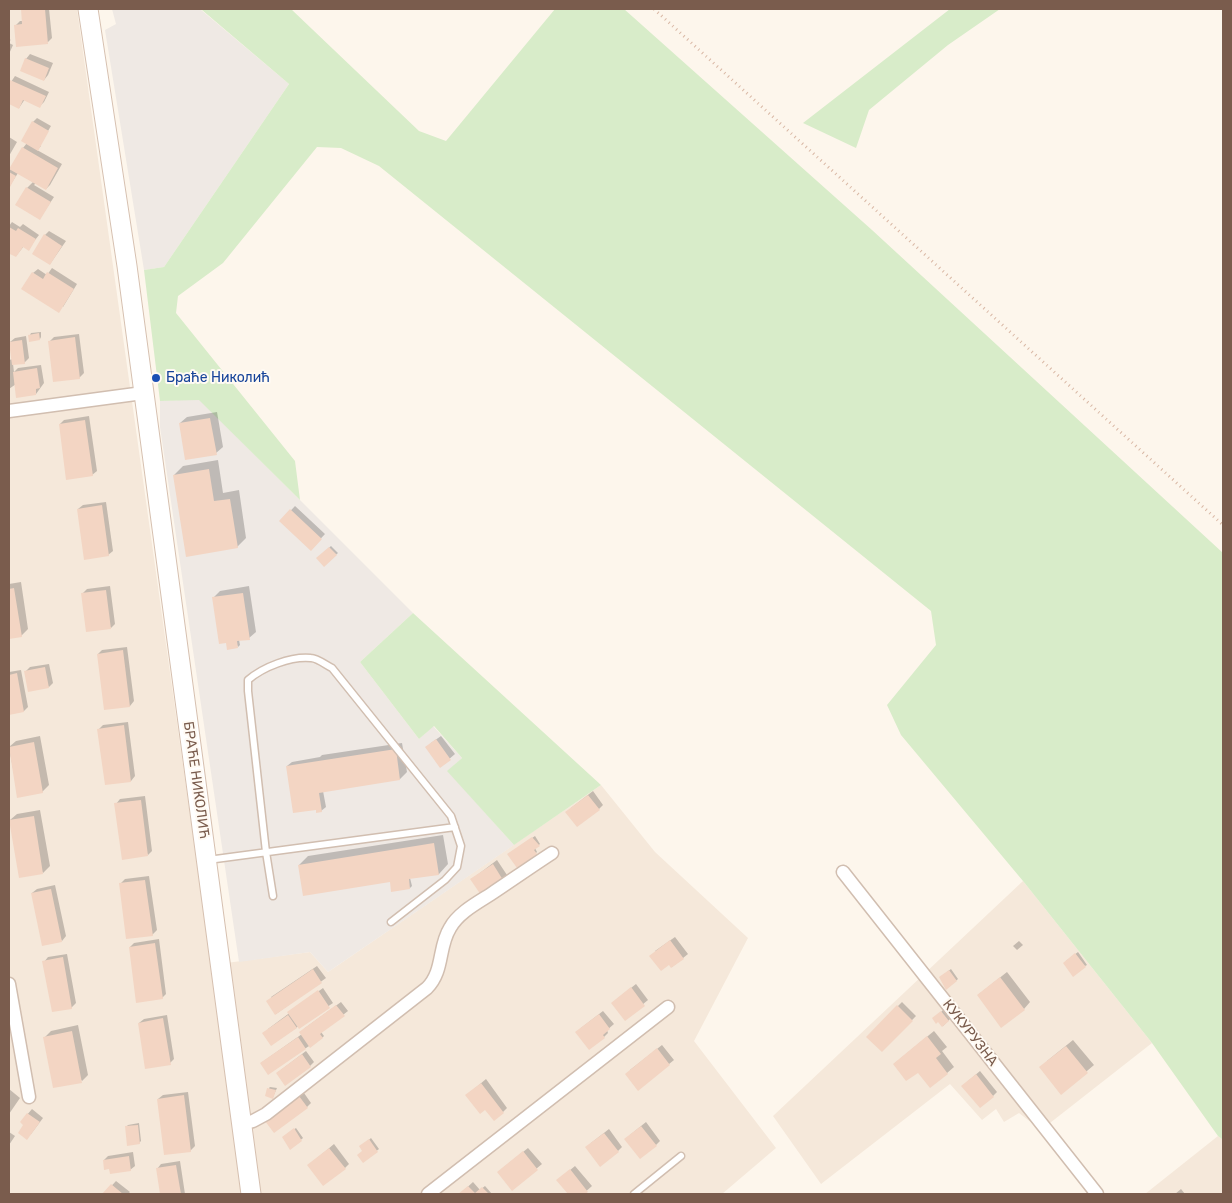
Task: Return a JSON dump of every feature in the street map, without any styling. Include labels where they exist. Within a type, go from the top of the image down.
[{"type":"main road","name":"БРАЋЕ НИКОЛИЋ","points":[[88,9],[127,266],[251,1194]]},
{"type":"street","points":[[9,411],[143,393]]},
{"type":"street","points":[[242,1124],[266,1114],[427,988],[434,981],[437,974],[446,937],[454,922],[471,907],[552,853]]},
{"type":"street","name":"КУКУРУЗНА","points":[[843,872],[1097,1194]]},
{"type":"street","points":[[9,984],[29,1097]]},
{"type":"street","points":[[428,1194],[668,1007]]},
{"type":"lane","points":[[273,896],[266,852],[248,680],[259,671],[286,661],[312,658],[332,668],[451,816],[461,846],[457,867],[445,880],[391,922]]},
{"type":"lane","points":[[206,860],[455,827]]},
{"type":"lane","points":[[634,1194],[681,1156]]},
{"type":"path","points":[[654,9],[1223,525]]},
{"type":"shaded area","points":[[9,9],[77,9],[211,965],[310,952],[328,972],[601,785],[655,852],[748,938],[694,1041],[776,1148],[722,1194],[9,1194]]},
{"type":"shaded area","points":[[112,9],[200,9],[289,84],[164,267],[144,270],[105,30],[116,24]]},
{"type":"shaded area","points":[[199,399],[413,613],[360,662],[419,739],[433,726],[462,758],[448,771],[514,845],[328,972],[310,952],[239,962],[160,427],[160,401]]},
{"type":"shaded area","points":[[1023,881],[1152,1043],[1041,1130],[1019,1113],[1004,1122],[996,1109],[982,1120],[950,1084],[821,1184],[773,1116]]},
{"type":"shaded area","points":[[1218,1136],[1223,1140],[1223,1194],[1145,1194]]},
{"type":"green space","points":[[291,9],[419,131],[446,141],[555,9],[624,9],[872,230],[1223,553],[1223,1140],[1218,1136],[1152,1043],[1023,881],[901,735],[887,705],[936,645],[931,611],[379,166],[341,148],[317,147],[223,263],[178,296],[176,313],[295,461],[300,500],[199,400],[160,401],[144,270],[164,267],[289,84],[202,10]]},
{"type":"green space","points":[[950,9],[1000,9],[948,45],[869,110],[856,148],[803,123]]},
{"type":"green space","points":[[413,613],[601,785],[514,845],[447,771],[462,758],[434,726],[419,739],[360,662]]},
{"type":"building","points":[[21,9],[45,9],[48,44],[16,47],[14,25],[22,24]]},
{"type":"building","points":[[25,58],[49,68],[44,81],[20,71]]},
{"type":"building","points":[[10,80],[46,96],[40,108],[23,100],[19,109],[9,104]]},
{"type":"building","points":[[32,121],[49,131],[38,151],[21,141]]},
{"type":"building","points":[[22,147],[58,168],[46,190],[9,169]]},
{"type":"building","points":[[9,172],[16,176],[9,189]]},
{"type":"building","points":[[26,187],[51,202],[40,220],[15,205]]},
{"type":"building","points":[[9,227],[16,231],[18,228],[36,239],[29,251],[23,247],[16,257],[10,254],[9,256]]},
{"type":"building","points":[[44,234],[62,246],[50,265],[32,254]]},
{"type":"building","points":[[32,272],[43,279],[47,272],[74,289],[59,313],[21,289]]},
{"type":"building","points":[[39,333],[40,340],[29,342],[28,335]]},
{"type":"building","points":[[75,337],[80,379],[53,382],[48,341]]},
{"type":"building","points":[[22,340],[25,364],[12,365],[9,342]]},
{"type":"building","points":[[37,368],[40,388],[36,389],[36,395],[16,398],[13,372]]},
{"type":"building","points":[[210,418],[217,455],[185,460],[179,423]]},
{"type":"building","points":[[85,420],[93,476],[66,480],[59,424]]},
{"type":"building","points":[[209,469],[214,501],[230,499],[238,548],[186,557],[173,475]]},
{"type":"building","points":[[102,505],[109,556],[84,560],[77,509]]},
{"type":"building","points":[[290,509],[322,539],[311,551],[279,521]]},
{"type":"building","points":[[329,547],[337,555],[324,567],[316,558]]},
{"type":"building","points":[[14,588],[22,637],[9,639],[9,589]]},
{"type":"building","points":[[106,590],[111,629],[86,632],[81,593]]},
{"type":"building","points":[[243,593],[250,640],[237,641],[238,648],[227,650],[226,643],[219,644],[212,597]]},
{"type":"building","points":[[123,650],[130,707],[104,710],[97,654]]},
{"type":"building","points":[[45,667],[49,688],[28,692],[24,671]]},
{"type":"building","points":[[17,673],[24,712],[9,715],[9,675]]},
{"type":"building","points":[[124,725],[131,782],[105,785],[97,729]]},
{"type":"building","points":[[436,739],[451,760],[440,768],[425,747]]},
{"type":"building","points":[[34,742],[43,793],[17,798],[9,747]]},
{"type":"building","points":[[396,749],[400,780],[319,793],[322,812],[316,813],[316,810],[293,813],[286,766]]},
{"type":"building","points":[[588,795],[600,810],[577,827],[565,812]]},
{"type":"building","points":[[141,800],[148,856],[122,860],[114,803]]},
{"type":"building","points":[[34,816],[43,874],[19,878],[9,820]]},
{"type":"building","points":[[532,837],[540,846],[534,850],[537,854],[517,868],[507,854]]},
{"type":"building","points":[[434,843],[439,875],[409,879],[410,889],[391,892],[390,882],[303,896],[298,865]]},
{"type":"building","points":[[493,864],[503,880],[481,895],[470,879]]},
{"type":"building","points":[[145,880],[153,936],[126,939],[119,883]]},
{"type":"building","points":[[51,889],[62,942],[42,946],[31,893]]},
{"type":"building","points":[[670,940],[684,959],[671,968],[669,965],[661,971],[649,956]]},
{"type":"building","points":[[155,943],[163,999],[136,1003],[129,947]]},
{"type":"building","points":[[1075,953],[1086,967],[1073,977],[1063,963]]},
{"type":"building","points":[[63,957],[72,1009],[52,1012],[42,961]]},
{"type":"building","points":[[313,969],[322,983],[275,1015],[266,1001]]},
{"type":"building","points":[[949,970],[957,981],[946,990],[939,977]]},
{"type":"building","points":[[1000,977],[1025,1010],[1001,1028],[977,995]]},
{"type":"building","points":[[631,987],[645,1006],[625,1021],[611,1003]]},
{"type":"building","points":[[318,990],[330,1008],[299,1029],[287,1012]]},
{"type":"building","points":[[336,1005],[345,1016],[320,1034],[323,1038],[310,1048],[299,1032]]},
{"type":"building","points":[[897,1005],[913,1021],[882,1052],[866,1037]]},
{"type":"building","points":[[941,1011],[949,1021],[942,1027],[938,1022],[936,1024],[932,1018]]},
{"type":"building","points":[[599,1014],[610,1029],[603,1035],[605,1038],[589,1050],[575,1032]]},
{"type":"building","points":[[288,1015],[297,1028],[271,1046],[262,1033]]},
{"type":"building","points":[[163,1018],[171,1065],[145,1069],[138,1023]]},
{"type":"building","points":[[72,1031],[82,1083],[53,1088],[43,1037]]},
{"type":"building","points":[[927,1036],[941,1054],[936,1058],[948,1074],[930,1088],[918,1073],[906,1081],[893,1064]]},
{"type":"building","points":[[298,1037],[306,1049],[268,1075],[260,1063]]},
{"type":"building","points":[[1066,1046],[1088,1073],[1061,1095],[1039,1067]]},
{"type":"building","points":[[657,1048],[670,1065],[638,1091],[625,1074]]},
{"type":"building","points":[[302,1054],[311,1067],[285,1086],[276,1073]]},
{"type":"building","points":[[976,1074],[994,1097],[980,1108],[961,1086]]},
{"type":"building","points":[[481,1083],[504,1113],[494,1121],[485,1110],[480,1114],[465,1095]]},
{"type":"building","points":[[267,1088],[276,1090],[273,1099],[265,1096]]},
{"type":"building","points":[[184,1095],[191,1152],[164,1155],[157,1099]]},
{"type":"building","points":[[299,1096],[308,1108],[274,1133],[265,1121]]},
{"type":"building","points":[[27,1113],[40,1122],[27,1140],[18,1133],[23,1125],[20,1122]]},
{"type":"building","points":[[138,1125],[140,1144],[127,1146],[125,1126]]},
{"type":"building","points":[[641,1126],[657,1146],[640,1159],[624,1139]]},
{"type":"building","points":[[294,1128],[302,1141],[290,1150],[282,1137]]},
{"type":"building","points":[[604,1133],[619,1152],[600,1167],[585,1147]]},
{"type":"building","points":[[369,1139],[378,1152],[363,1163],[357,1155],[362,1151],[359,1146]]},
{"type":"building","points":[[329,1148],[346,1169],[323,1186],[307,1165]]},
{"type":"building","points":[[523,1151],[538,1170],[512,1191],[497,1172]]},
{"type":"building","points":[[129,1156],[131,1171],[110,1174],[109,1169],[104,1170],[103,1160]]},
{"type":"building","points":[[176,1165],[181,1194],[160,1194],[156,1168]]},
{"type":"building","points":[[570,1169],[588,1192],[585,1194],[568,1194],[556,1180]]},
{"type":"building","points":[[111,1184],[123,1194],[102,1194]]},
{"type":"building","points":[[468,1186],[475,1193],[482,1187],[489,1194],[458,1194]]},
{"type":"place","name":"Браће Николић","points":[[156,378]]}]
